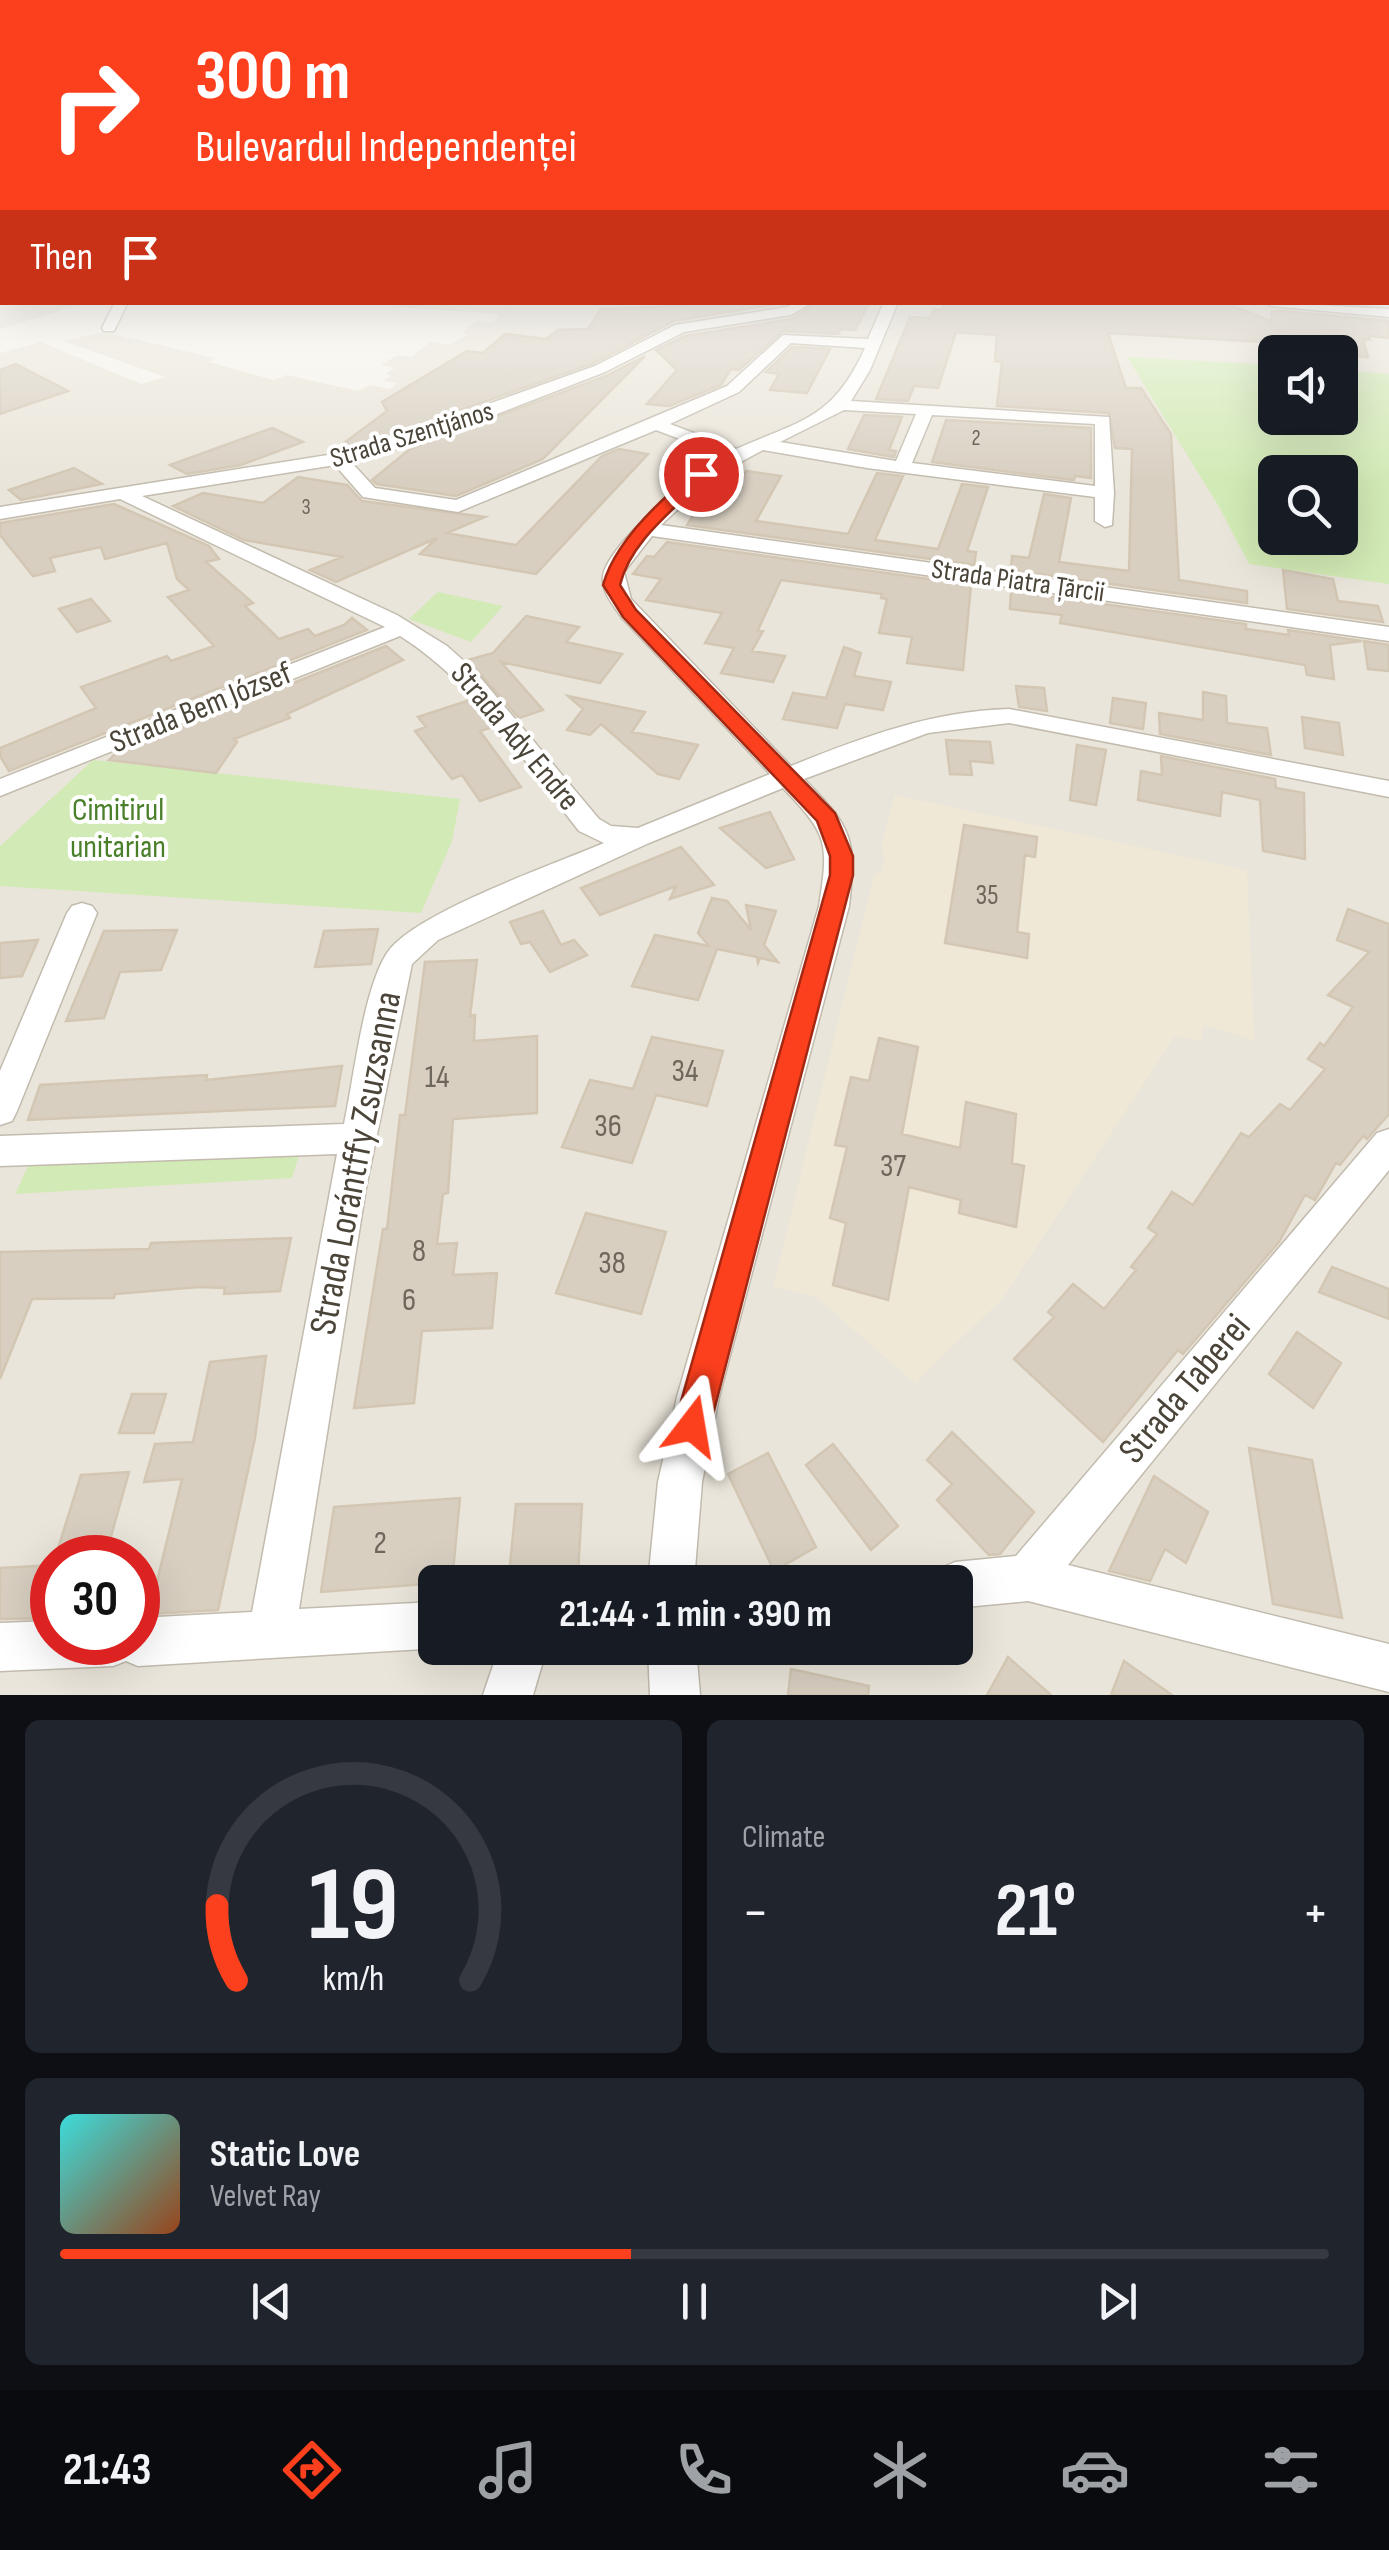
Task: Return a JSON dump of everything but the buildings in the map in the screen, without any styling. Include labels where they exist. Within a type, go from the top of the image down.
[{"type":"street","name":"Strada Szentjános","points":[[0,512],[340,460],[432,433],[578,378],[680,328],[699,325]]},
{"type":"street","points":[[840,405],[881,325]]},
{"type":"street","points":[[340,460],[368,493],[458,506],[733,390],[788,338],[873,344]]},
{"type":"street","points":[[673,1565],[680,1482],[698,1397],[841,875],[841,856],[828,818],[630,613],[614,591],[611,578],[617,563],[678,493],[748,449],[840,405],[1103,420],[1104,521]]},
{"type":"street","points":[[902,467],[926,409]]},
{"type":"street","points":[[656,424],[748,449],[1105,493]]},
{"type":"street","name":"Strada Ady Endre","points":[[124,494],[402,628],[439,650],[466,675],[589,824],[605,834],[640,837]]},
{"type":"street","name":"Strada Piatra Țărcii","points":[[647,529],[1389,634]]},
{"type":"street","name":"Strada Bem József","points":[[0,788],[402,628]]},
{"type":"street","points":[[640,837],[926,724],[1014,715],[1389,790]]},
{"type":"street","name":"Strada Lorántffy Zsuzsanna","points":[[271,1636],[358,1138],[392,973],[413,943],[428,932],[640,837]]},
{"type":"street","points":[[0,1111],[82,913]]},
{"type":"street","points":[[0,1151],[358,1138]]},
{"type":"street","name":"Strada Taberei","points":[[1028,1578],[1389,1144]]},
{"type":"street","points":[[973,1583],[1028,1578],[1389,1668]]},
{"type":"street","points":[[160,1641],[418,1627]]},
{"type":"street","points":[[0,1647],[30,1646]]},
{"type":"street","points":[[508,1695],[518,1665]]},
{"type":"street","points":[[673,1665],[675,1695]]},
{"type":"shaded area","points":[[472,325],[1389,325],[1389,1695],[0,1695],[0,353],[41,342],[141,384],[165,377],[63,341],[104,332],[215,358],[209,362],[274,380],[287,375],[358,391],[370,385],[390,389],[397,383],[383,381],[391,376],[385,374],[395,368],[381,365],[398,355],[411,357],[431,342],[449,345],[467,335],[462,333]]},
{"type":"shaded area","points":[[895,795],[1247,870],[1254,1040],[1204,1025],[1201,1041],[1175,1036],[1003,1298],[915,1383],[816,1297],[773,1287],[874,876],[881,871],[885,859],[881,847]]},
{"type":"green space","points":[[1127,357],[1258,364],[1258,435],[1358,435],[1358,371],[1389,374],[1389,584],[1249,564],[1219,507]]},
{"type":"green space","points":[[438,592],[503,606],[471,642],[409,619]]},
{"type":"green space","name":"Cimitirul unitarian","points":[[93,760],[460,799],[452,841],[421,913],[0,886],[0,846]]},
{"type":"green space","points":[[301,1148],[292,1178],[15,1194],[32,1158]]},
{"type":"route","points":[[692,1426],[841,875],[841,856],[828,818],[630,613],[614,591],[611,578],[617,563],[678,493],[701,474]]}]
